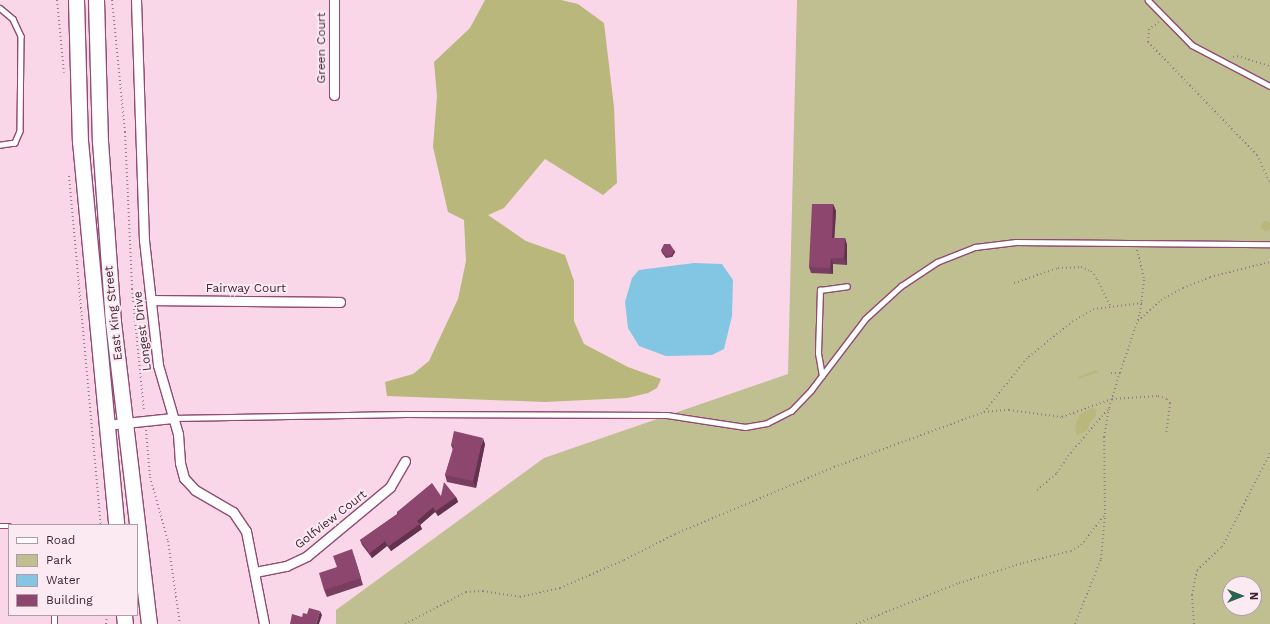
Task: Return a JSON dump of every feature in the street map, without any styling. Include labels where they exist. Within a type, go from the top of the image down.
[{"type":"main road","name":"East King Street","points":[[76,0],[80,142],[116,524]]},
{"type":"main road","name":"East King Street","points":[[96,0],[100,141],[113,322],[137,524]]},
{"type":"main road","name":"East King Street","points":[[138,533],[148,624]]},
{"type":"street","name":"Longest Drive","points":[[136,0],[143,224],[158,365],[173,418],[184,478],[195,490],[233,512],[243,526],[255,572],[264,624]]},
{"type":"street","name":"Green Court","points":[[334,0],[334,95]]},
{"type":"street","name":"Fairway Court","points":[[151,300],[340,302]]},
{"type":"street","points":[[106,425],[173,418]]},
{"type":"street","name":"Golfview Court","points":[[255,572],[286,566],[307,556],[390,487],[405,461]]},
{"type":"lane","points":[[1148,0],[1192,45],[1270,86]]},
{"type":"lane","points":[[0,8],[14,18],[21,36],[20,131],[15,143],[0,145]]},
{"type":"lane","points":[[173,418],[405,414],[667,415],[746,427],[768,423],[791,411],[822,376],[865,319],[901,286],[937,262],[975,247],[995,244],[1270,244]]},
{"type":"lane","points":[[822,376],[818,353],[820,290],[847,286]]},
{"type":"path","points":[[112,0],[125,132],[132,289],[150,477],[168,541],[180,624]]},
{"type":"path","points":[[1165,18],[1149,29],[1148,42],[1257,155],[1270,183]]},
{"type":"path","points":[[1222,60],[1237,56],[1270,66]]},
{"type":"path","points":[[1075,624],[1101,559],[1105,514],[1104,437],[1109,408],[1138,320],[1142,303],[1143,272],[1134,243]]},
{"type":"path","points":[[1138,320],[1161,300],[1182,288],[1270,262]]},
{"type":"path","points":[[1014,283],[1058,268],[1081,267],[1091,271],[1097,279],[1110,306]]},
{"type":"path","points":[[984,412],[1031,354],[1080,316],[1094,309],[1142,303]]},
{"type":"path","points":[[1111,373],[1120,373]]},
{"type":"path","points":[[1114,374],[1117,381]]},
{"type":"path","points":[[405,624],[466,592],[483,591],[520,597],[560,588],[624,560],[675,534],[834,468],[984,412],[1009,410],[1062,417],[1112,399],[1149,396],[1168,399],[1170,408],[1166,434]]},
{"type":"path","points":[[1037,490],[1057,473],[1068,456],[1109,408]]},
{"type":"path","points":[[1194,624],[1192,595],[1197,570],[1222,547],[1270,454]]},
{"type":"path","points":[[856,624],[959,583],[1023,562],[1071,551],[1086,540],[1105,514]]},
{"type":"green space","points":[[797,0],[1270,0],[1270,624],[336,624],[336,610],[544,458],[788,374]]},
{"type":"shaded area","points":[[485,0],[561,0],[578,4],[604,23],[614,107],[617,183],[603,195],[545,159],[504,208],[488,215],[526,241],[565,255],[574,281],[574,321],[584,344],[628,367],[661,379],[657,388],[648,393],[627,398],[545,402],[387,396],[385,382],[413,374],[429,361],[458,299],[466,261],[464,220],[448,212],[433,147],[437,96],[434,62],[470,28]]},
{"type":"shaded area","points":[[1264,221],[1268,221],[1271,226],[1268,231],[1264,231],[1261,228],[1261,224]]},
{"type":"shaded area","points":[[1096,370],[1099,372],[1077,379],[1078,377]]},
{"type":"shaded area","points":[[1092,408],[1096,409],[1096,416],[1090,422],[1087,431],[1077,435],[1075,427],[1080,414]]},
{"type":"water","points":[[694,263],[722,264],[733,280],[732,316],[724,349],[712,355],[666,356],[639,346],[628,328],[625,302],[632,278],[639,270]]},
{"type":"building","points":[[812,204],[833,204],[832,238],[845,238],[844,258],[831,258],[830,268],[809,267]]},
{"type":"building","points":[[664,244],[670,244],[674,250],[672,255],[666,256],[661,250]]},
{"type":"building","points":[[454,431],[483,438],[473,481],[445,475],[454,445],[451,445]]},
{"type":"building","points":[[444,482],[456,497],[436,511],[433,507],[417,521],[420,524],[389,546],[385,541],[370,553],[360,540],[398,514],[397,512],[432,483],[441,496]]},
{"type":"building","points":[[352,549],[361,578],[324,590],[319,573],[337,567],[333,556]]},
{"type":"building","points":[[309,608],[320,611],[316,624],[290,624],[292,614],[302,617],[303,613],[307,614]]}]
